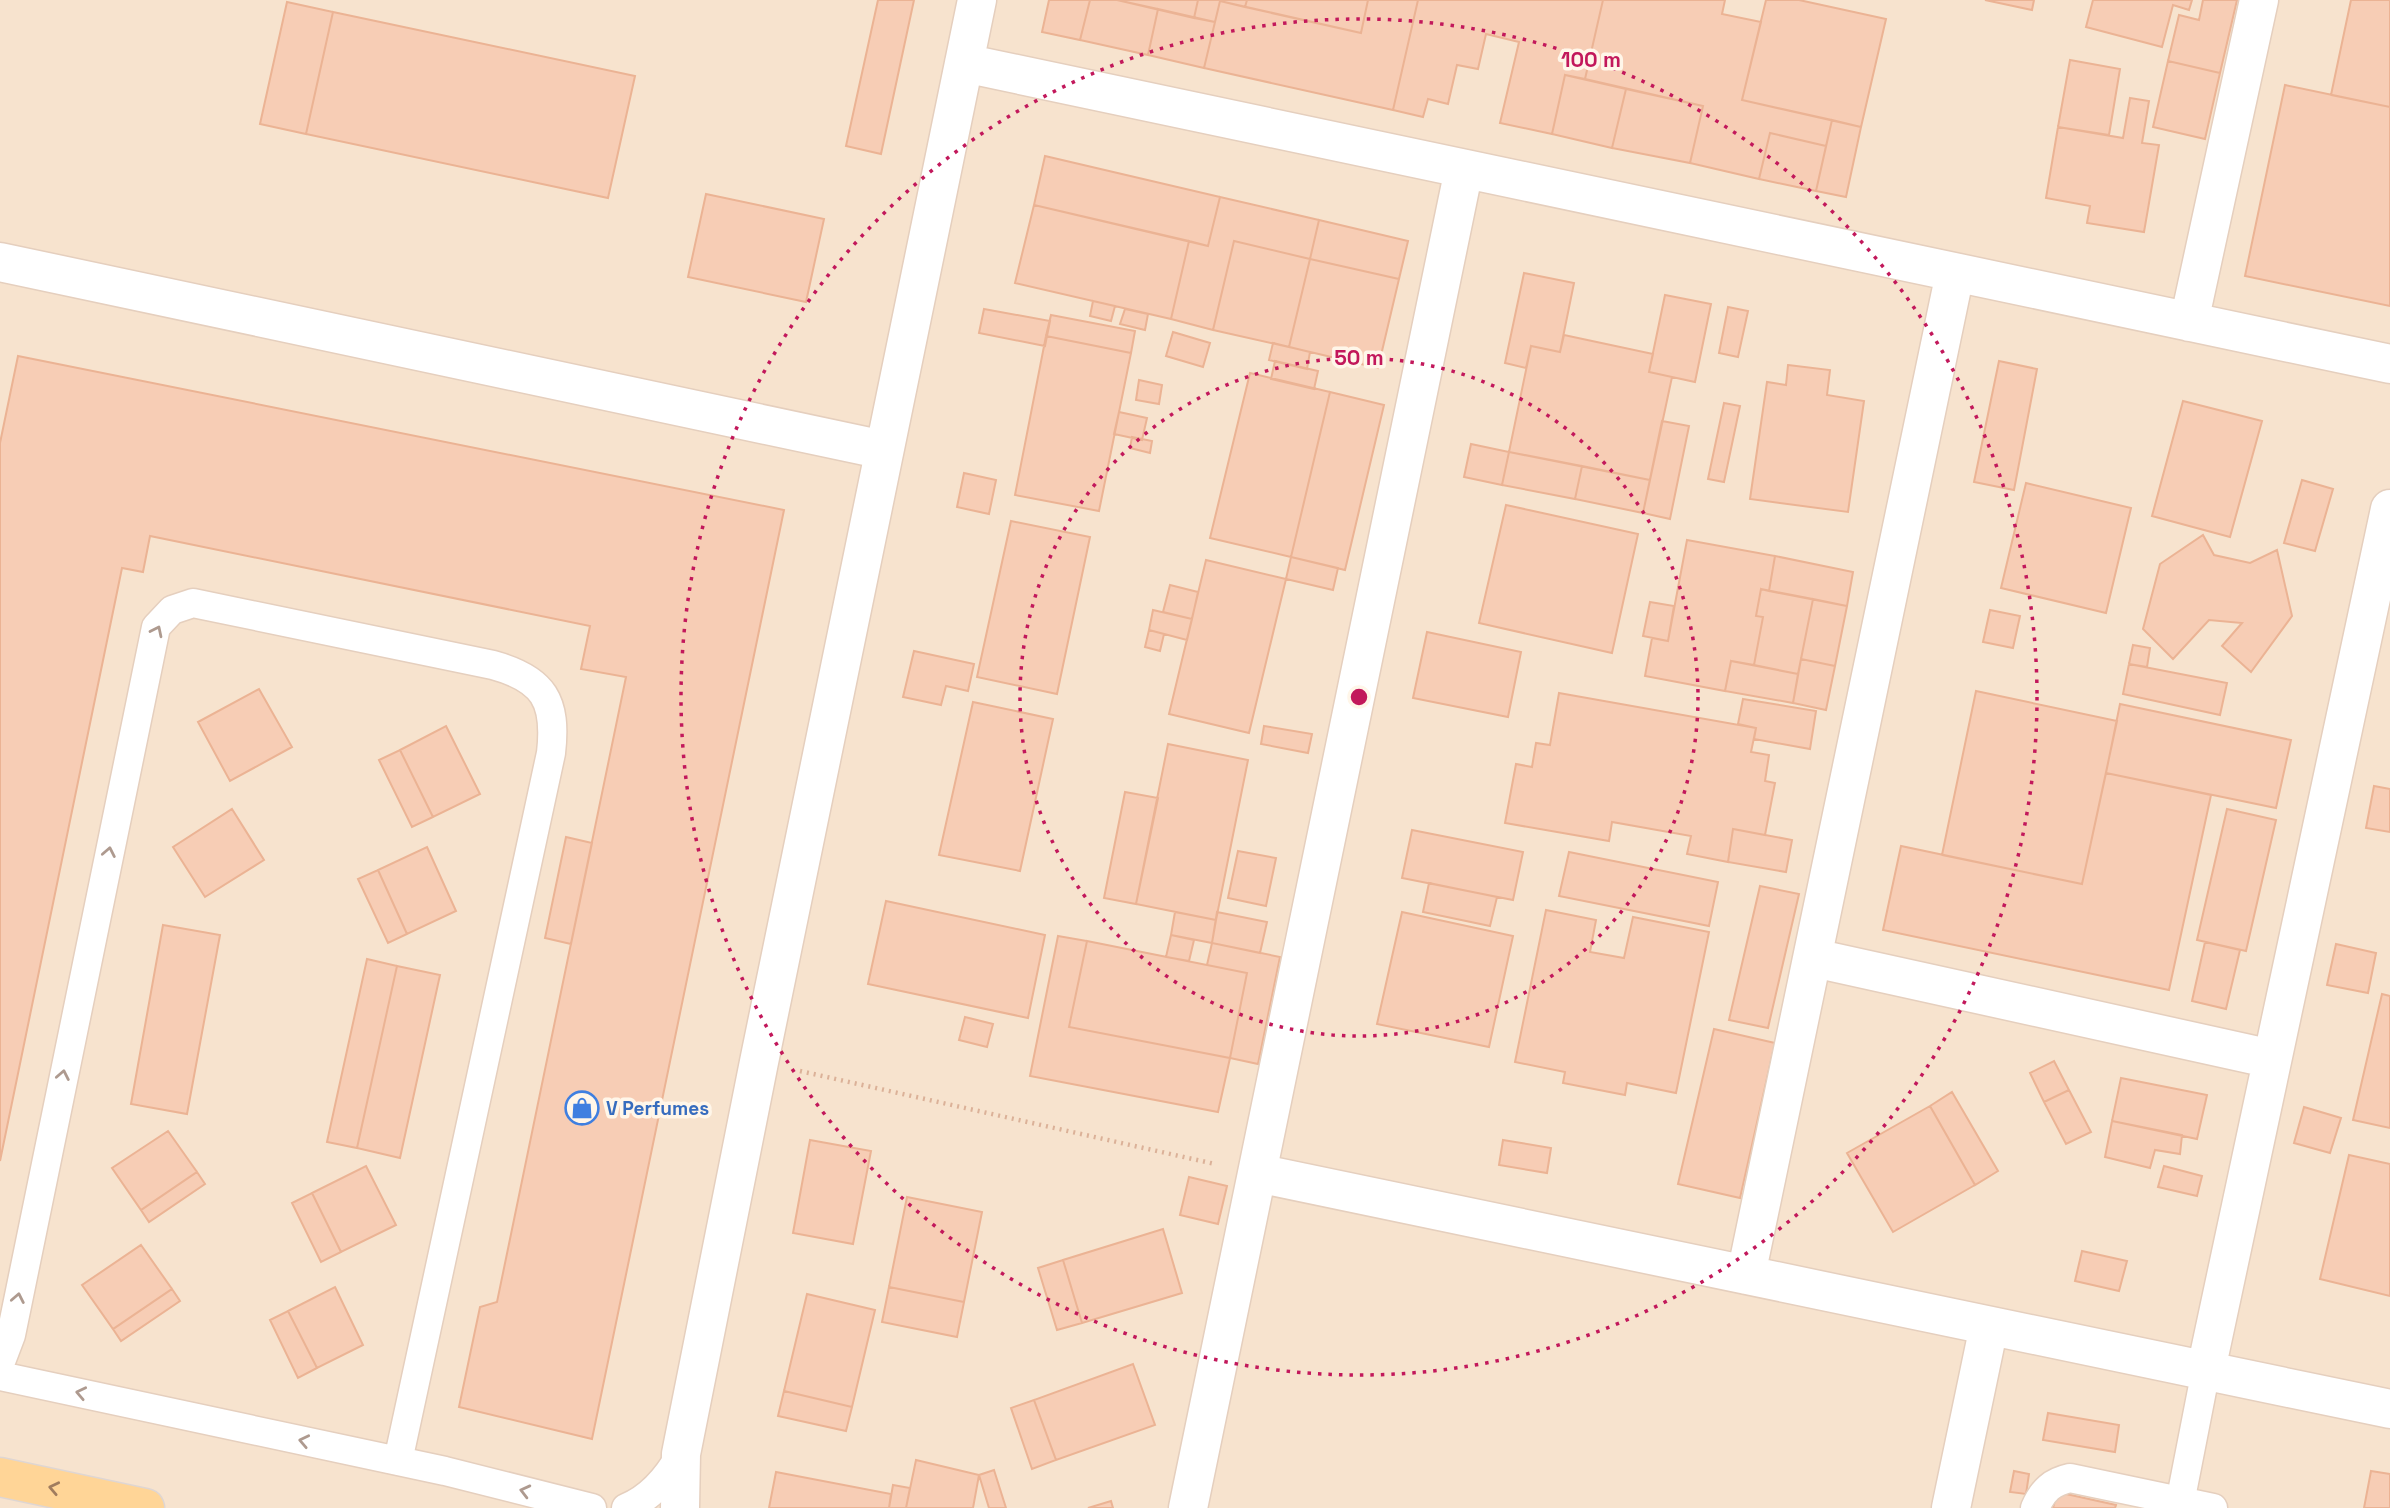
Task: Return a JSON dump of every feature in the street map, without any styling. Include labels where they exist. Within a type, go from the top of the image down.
[{"type":"main road","points":[[0,1477],[145,1508]]},
{"type":"street","points":[[680,1508],[681,1454],[758,1062],[977,0]]},
{"type":"street","points":[[2189,322],[2259,0]]},
{"type":"street","points":[[964,63],[2390,364]]},
{"type":"street","points":[[1188,1508],[1464,169]]},
{"type":"street","points":[[0,262],[884,450]]},
{"type":"street","points":[[1746,1275],[1955,272]]},
{"type":"street","points":[[2206,1370],[2390,509]]},
{"type":"street","points":[[1814,958],[2272,1059]]},
{"type":"street","points":[[1257,1173],[2390,1409]]},
{"type":"street","points":[[1951,1508],[1989,1326]]},
{"type":"lane","points":[[0,1364],[11,1335],[156,627],[172,610],[193,603],[493,665],[523,673],[545,695],[554,724],[552,743],[398,1461]]},
{"type":"lane","points":[[2179,1505],[2206,1370]]},
{"type":"lane","points":[[0,1376],[398,1461],[592,1508]]},
{"type":"lane","points":[[626,1508],[653,1491],[670,1474],[681,1454]]},
{"type":"lane","points":[[2035,1508],[2043,1492],[2055,1482],[2070,1478],[2179,1505],[2213,1508]]},
{"type":"path","points":[[758,1062],[1257,1173]]},
{"type":"shaded area","points":[[0,0],[2390,0],[2390,1508],[0,1508]]},
{"type":"building","points":[[878,0],[914,0],[881,154],[846,146]]},
{"type":"building","points":[[1049,0],[1090,0],[1080,40],[1042,32]]},
{"type":"building","points":[[1090,0],[1117,0],[1158,9],[1148,55],[1080,40]]},
{"type":"building","points":[[1117,0],[1198,0],[1194,18]]},
{"type":"building","points":[[1198,0],[1247,0],[1245,7],[1220,1],[1215,22],[1194,18]]},
{"type":"building","points":[[1247,0],[1368,0],[1361,33],[1245,7]]},
{"type":"building","points":[[1368,0],[1418,0],[1393,110],[1204,68],[1220,1],[1361,33]]},
{"type":"building","points":[[1418,0],[1603,0],[1585,79],[1565,75],[1552,134],[1500,123],[1519,42],[1486,34],[1478,69],[1457,65],[1448,104],[1428,99],[1423,117],[1393,110]]},
{"type":"building","points":[[1603,0],[1725,0],[1722,14],[1761,22],[1742,100],[1832,120],[1826,146],[1770,133],[1759,179],[1690,163],[1703,106],[1585,79]]},
{"type":"building","points":[[1766,0],[1799,0],[1886,19],[1861,127],[1742,100]]},
{"type":"building","points":[[1985,0],[2034,0],[2032,10]]},
{"type":"building","points":[[2093,0],[2192,0],[2189,10],[2173,5],[2162,47],[2086,27]]},
{"type":"building","points":[[2203,0],[2237,0],[2220,73],[2168,61],[2179,15],[2199,20]]},
{"type":"building","points":[[2351,0],[2390,0],[2390,107],[2331,95]]},
{"type":"building","points":[[287,2],[333,12],[306,134],[260,124]]},
{"type":"building","points":[[1158,9],[1215,22],[1204,68],[1148,55]]},
{"type":"building","points":[[333,12],[635,76],[608,198],[306,134]]},
{"type":"building","points":[[2070,60],[2120,69],[2109,135],[2058,127]]},
{"type":"building","points":[[2168,61],[2220,73],[2205,139],[2153,127]]},
{"type":"building","points":[[1565,75],[1626,89],[1612,148],[1552,134]]},
{"type":"building","points":[[2285,85],[2390,107],[2390,306],[2245,276]]},
{"type":"building","points":[[1626,89],[1703,106],[1690,163],[1612,148]]},
{"type":"building","points":[[2130,98],[2149,101],[2142,143],[2159,145],[2144,232],[2087,223],[2090,206],[2046,198],[2058,127],[2123,138]]},
{"type":"building","points":[[1832,120],[1861,127],[1846,197],[1816,191]]},
{"type":"building","points":[[1770,133],[1826,146],[1816,191],[1759,179]]},
{"type":"building","points":[[1045,156],[1220,197],[1208,246],[1034,205]]},
{"type":"building","points":[[706,194],[824,219],[806,302],[688,277]]},
{"type":"building","points":[[1220,197],[1319,220],[1310,259],[1234,241],[1213,330],[1171,319],[1189,241],[1208,246]]},
{"type":"building","points":[[1034,205],[1189,241],[1171,319],[1015,283]]},
{"type":"building","points":[[1319,220],[1408,241],[1399,279],[1310,259]]},
{"type":"building","points":[[1234,241],[1310,259],[1289,347],[1213,330]]},
{"type":"building","points":[[1310,259],[1399,279],[1378,368],[1289,347]]},
{"type":"building","points":[[1524,273],[1574,283],[1560,352],[1531,346],[1526,368],[1505,363]]},
{"type":"building","points":[[1665,295],[1711,304],[1695,382],[1649,372]]},
{"type":"building","points":[[1093,301],[1115,306],[1111,321],[1090,316]]},
{"type":"building","points":[[1728,307],[1748,311],[1738,357],[1719,353]]},
{"type":"building","points":[[984,309],[1050,321],[1045,346],[979,333]]},
{"type":"building","points":[[1125,309],[1148,314],[1145,330],[1120,324]]},
{"type":"building","points":[[1051,315],[1135,331],[1131,353],[1046,336]]},
{"type":"building","points":[[1173,332],[1210,343],[1203,367],[1166,356]]},
{"type":"building","points":[[1564,335],[1653,354],[1649,372],[1672,377],[1650,480],[1509,452],[1531,346],[1560,352]]},
{"type":"building","points":[[1046,336],[1131,353],[1099,511],[1015,495]]},
{"type":"building","points":[[1273,343],[1310,352],[1307,369],[1269,360]]},
{"type":"building","points":[[18,356],[784,510],[592,1439],[459,1407],[480,1307],[497,1302],[626,677],[581,669],[590,626],[150,536],[143,572],[122,568],[0,1161],[0,443]]},
{"type":"building","points":[[1275,361],[1318,371],[1314,389],[1271,379]]},
{"type":"building","points":[[1999,361],[2037,369],[2014,490],[1974,482]]},
{"type":"building","points":[[1788,365],[1830,370],[1827,395],[1864,401],[1848,512],[1750,499],[1767,382],[1786,385]]},
{"type":"building","points":[[1250,373],[1330,392],[1291,557],[1210,538]]},
{"type":"building","points":[[1139,380],[1162,385],[1159,404],[1136,400]]},
{"type":"building","points":[[1330,392],[1384,405],[1345,570],[1291,557]]},
{"type":"building","points":[[2183,401],[2262,421],[2230,537],[2152,516]]},
{"type":"building","points":[[1724,403],[1740,406],[1724,482],[1708,479]]},
{"type":"building","points":[[1119,412],[1147,418],[1142,440],[1114,434]]},
{"type":"building","points":[[1662,421],[1689,426],[1670,519],[1643,513]]},
{"type":"building","points":[[1132,437],[1152,441],[1150,453],[1130,448]]},
{"type":"building","points":[[1471,444],[1509,452],[1502,485],[1464,477]]},
{"type":"building","points":[[1509,452],[1582,466],[1575,499],[1502,485]]},
{"type":"building","points":[[1582,466],[1650,480],[1643,513],[1575,499]]},
{"type":"building","points":[[964,473],[996,480],[989,514],[957,507]]},
{"type":"building","points":[[2302,480],[2333,489],[2315,551],[2284,543]]},
{"type":"building","points":[[2026,483],[2131,508],[2106,613],[2001,588]]},
{"type":"building","points":[[1506,505],[1638,534],[1612,653],[1479,623]]},
{"type":"building","points":[[1011,521],[1090,537],[1057,694],[977,677]]},
{"type":"building","points":[[2203,535],[2214,555],[2250,563],[2277,550],[2292,616],[2251,672],[2222,646],[2242,623],[2209,620],[2173,659],[2143,629],[2160,564]]},
{"type":"building","points":[[1687,540],[1775,556],[1769,591],[1761,589],[1756,616],[1763,617],[1754,665],[1731,661],[1725,691],[1645,676],[1652,638],[1668,641]]},
{"type":"building","points":[[1775,556],[1853,572],[1847,606],[1769,591]]},
{"type":"building","points":[[1291,557],[1338,568],[1333,590],[1286,579]]},
{"type":"building","points":[[1206,560],[1286,579],[1249,733],[1169,714]]},
{"type":"building","points":[[1170,585],[1198,592],[1192,619],[1163,612]]},
{"type":"building","points":[[1761,589],[1813,599],[1798,674],[1754,665],[1763,617],[1756,616]]},
{"type":"building","points":[[1813,599],[1847,606],[1835,666],[1801,659]]},
{"type":"building","points":[[1650,602],[1674,606],[1668,641],[1643,636]]},
{"type":"building","points":[[1153,610],[1192,619],[1187,640],[1149,630]]},
{"type":"building","points":[[1990,610],[2020,616],[2013,648],[1983,642]]},
{"type":"building","points":[[1149,630],[1164,634],[1160,651],[1145,647]]},
{"type":"building","points":[[1427,632],[1521,652],[1508,717],[1413,698]]},
{"type":"building","points":[[2133,645],[2150,648],[2147,667],[2129,664]]},
{"type":"building","points":[[914,651],[974,664],[968,691],[946,686],[941,705],[903,697]]},
{"type":"building","points":[[1801,659],[1835,666],[1826,710],[1793,703]]},
{"type":"building","points":[[1731,661],[1798,674],[1793,703],[1725,691]]},
{"type":"building","points":[[2129,664],[2227,683],[2220,715],[2123,694]]},
{"type":"building","points":[[259,689],[292,747],[230,781],[198,722]]},
{"type":"building","points":[[1976,691],[2117,721],[2082,884],[1942,855]]},
{"type":"building","points":[[1559,693],[1756,728],[1751,752],[1769,755],[1765,781],[1775,783],[1765,835],[1733,829],[1728,862],[1687,854],[1691,836],[1612,822],[1609,841],[1505,823],[1516,764],[1532,767],[1536,743],[1550,745]]},
{"type":"building","points":[[1743,699],[1816,711],[1810,749],[1754,739],[1756,728],[1738,724]]},
{"type":"building","points":[[973,702],[1053,719],[1020,871],[939,855]]},
{"type":"building","points":[[2120,704],[2291,740],[2276,808],[2106,773]]},
{"type":"building","points":[[446,726],[480,794],[433,817],[400,750]]},
{"type":"building","points":[[1264,726],[1312,734],[1308,753],[1261,744]]},
{"type":"building","points":[[1168,744],[1248,760],[1216,920],[1136,904]]},
{"type":"building","points":[[400,750],[433,817],[412,827],[379,760]]},
{"type":"building","points":[[2106,773],[2211,795],[2169,990],[1883,930],[1901,846],[2082,884]]},
{"type":"building","points":[[2374,786],[2390,789],[2390,832],[2366,828]]},
{"type":"building","points":[[1125,792],[1158,798],[1136,904],[1104,898]]},
{"type":"building","points":[[232,809],[264,860],[205,897],[173,847]]},
{"type":"building","points":[[2227,809],[2276,820],[2246,951],[2197,940]]},
{"type":"building","points":[[1733,829],[1792,840],[1786,872],[1728,862]]},
{"type":"building","points":[[1412,830],[1523,852],[1513,900],[1402,878]]},
{"type":"building","points":[[566,837],[592,843],[571,944],[545,938]]},
{"type":"building","points":[[427,847],[456,911],[407,934],[378,870]]},
{"type":"building","points":[[1238,851],[1276,858],[1266,906],[1228,898]]},
{"type":"building","points":[[1569,852],[1718,882],[1709,926],[1559,896]]},
{"type":"building","points":[[378,870],[407,934],[388,943],[358,879]]},
{"type":"building","points":[[1429,883],[1497,897],[1490,926],[1423,912]]},
{"type":"building","points":[[1760,886],[1799,894],[1768,1028],[1729,1020]]},
{"type":"building","points":[[886,901],[1045,935],[1028,1018],[868,984]]},
{"type":"building","points":[[1546,910],[1596,920],[1590,952],[1624,958],[1633,917],[1709,932],[1676,1093],[1627,1083],[1625,1095],[1563,1083],[1565,1072],[1515,1062]]},
{"type":"building","points":[[1175,912],[1216,920],[1212,943],[1171,935]]},
{"type":"building","points":[[1217,912],[1267,922],[1260,953],[1212,943]]},
{"type":"building","points":[[1402,912],[1513,936],[1489,1047],[1377,1024]]},
{"type":"building","points":[[163,925],[220,935],[187,1114],[131,1104]]},
{"type":"building","points":[[1171,935],[1194,940],[1189,961],[1166,957]]},
{"type":"building","points":[[1058,936],[1087,941],[1069,1027],[1230,1058],[1218,1112],[1030,1076]]},
{"type":"building","points":[[1087,941],[1247,973],[1230,1058],[1069,1027]]},
{"type":"building","points":[[2205,942],[2240,950],[2226,1009],[2192,1001]]},
{"type":"building","points":[[1212,943],[1280,957],[1258,1064],[1230,1058],[1247,973],[1207,965]]},
{"type":"building","points":[[2336,944],[2376,953],[2368,993],[2327,985]]},
{"type":"building","points":[[367,959],[397,966],[357,1148],[327,1142]]},
{"type":"building","points":[[397,966],[440,975],[400,1158],[357,1148]]},
{"type":"building","points":[[2382,994],[2390,996],[2390,1128],[2353,1120]]},
{"type":"building","points":[[965,1017],[993,1024],[987,1047],[959,1040]]},
{"type":"building","points":[[1714,1029],[1775,1043],[1740,1198],[1678,1184]]},
{"type":"building","points":[[2054,1061],[2069,1090],[2044,1102],[2030,1073]]},
{"type":"building","points":[[2121,1078],[2207,1095],[2197,1139],[2112,1121]]},
{"type":"building","points":[[2069,1090],[2091,1132],[2066,1144],[2044,1102]]},
{"type":"building","points":[[1952,1092],[1998,1171],[1975,1185],[1930,1106]]},
{"type":"building","points":[[1930,1106],[1975,1185],[1893,1232],[1847,1153]]},
{"type":"building","points":[[2304,1107],[2341,1118],[2330,1153],[2294,1143]]},
{"type":"building","points":[[2112,1121],[2182,1135],[2180,1154],[2155,1150],[2150,1168],[2105,1157]]},
{"type":"building","points":[[168,1131],[197,1172],[141,1210],[112,1168]]},
{"type":"building","points":[[810,1140],[871,1151],[853,1244],[793,1233]]},
{"type":"building","points":[[1503,1140],[1551,1148],[1547,1173],[1499,1165]]},
{"type":"building","points":[[2349,1155],[2390,1164],[2390,1296],[2320,1279]]},
{"type":"building","points":[[366,1166],[396,1225],[341,1252],[312,1193]]},
{"type":"building","points":[[2164,1166],[2202,1176],[2197,1196],[2158,1187]]},
{"type":"building","points":[[197,1172],[205,1184],[149,1222],[141,1210]]},
{"type":"building","points":[[1189,1177],[1227,1186],[1218,1224],[1180,1215]]},
{"type":"building","points":[[312,1193],[341,1252],[321,1262],[292,1203]]},
{"type":"building","points":[[907,1197],[982,1212],[964,1302],[889,1287]]},
{"type":"building","points":[[1163,1229],[1182,1293],[1082,1323],[1063,1260]]},
{"type":"building","points":[[141,1245],[172,1289],[113,1329],[82,1285]]},
{"type":"building","points":[[2082,1251],[2127,1261],[2119,1291],[2075,1281]]},
{"type":"building","points":[[1063,1260],[1082,1323],[1057,1330],[1038,1268]]},
{"type":"building","points":[[335,1287],[363,1345],[317,1368],[288,1311]]},
{"type":"building","points":[[889,1287],[964,1302],[957,1337],[882,1322]]},
{"type":"building","points":[[172,1289],[180,1301],[121,1341],[113,1329]]},
{"type":"building","points":[[807,1294],[875,1310],[852,1407],[784,1391]]},
{"type":"building","points":[[288,1311],[317,1368],[298,1378],[270,1320]]},
{"type":"building","points":[[1133,1364],[1155,1425],[1056,1460],[1034,1400]]},
{"type":"building","points":[[784,1391],[852,1407],[846,1431],[778,1416]]},
{"type":"building","points":[[1034,1400],[1056,1460],[1032,1469],[1011,1408]]},
{"type":"building","points":[[2048,1413],[2119,1425],[2115,1452],[2043,1440]]},
{"type":"building","points":[[916,1460],[979,1475],[973,1508],[906,1508]]},
{"type":"building","points":[[994,1470],[1006,1508],[989,1508],[979,1475]]},
{"type":"building","points":[[2014,1471],[2029,1474],[2026,1494],[2010,1492]]},
{"type":"building","points":[[2371,1471],[2390,1474],[2390,1508],[2364,1508]]},
{"type":"building","points":[[776,1472],[891,1494],[889,1508],[769,1508]]},
{"type":"building","points":[[893,1485],[910,1488],[906,1508],[889,1508]]},
{"type":"building","points":[[2057,1492],[2116,1505],[2115,1508],[2053,1508]]},
{"type":"building","points":[[1111,1501],[1113,1508],[1088,1508]]},
{"type":"place","name":"V Perfumes","points":[[582,1108]]}]
